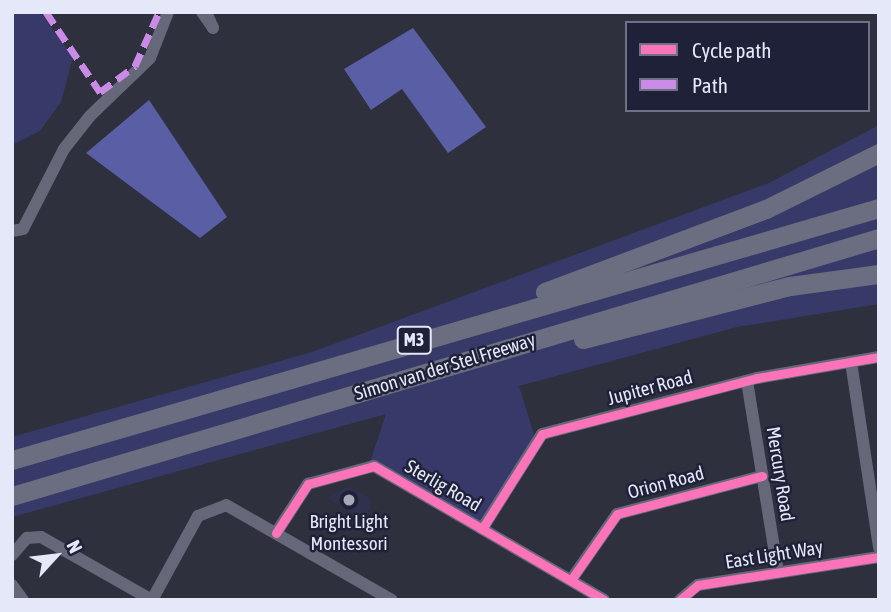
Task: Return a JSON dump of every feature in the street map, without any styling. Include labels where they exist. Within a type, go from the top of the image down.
[{"type":"highway","points":[[477,321],[766,209],[879,153]]},
{"type":"highway","name":"Simon van der Stel Freeway","points":[[12,460],[477,321],[879,208]]},
{"type":"highway","name":"Simon van der Stel Freeway","points":[[12,496],[879,238]]},
{"type":"highway","points":[[472,359],[790,286],[879,274]]},
{"type":"street","points":[[12,231],[23,229],[64,149],[90,116],[150,58],[168,12]]},
{"type":"street","name":"Jupiter Road","points":[[482,529],[539,436],[747,381],[879,357]]},
{"type":"street","points":[[851,362],[879,548]]},
{"type":"street","name":"Mercury Road","points":[[747,381],[778,573]]},
{"type":"street","name":"Sterlig Road","points":[[276,533],[308,484],[369,465],[604,600]]},
{"type":"street","name":"Orion Road","points":[[571,580],[617,514],[762,476]]},
{"type":"street","points":[[12,555],[27,538],[41,537],[152,600],[201,512],[226,505],[392,600]]},
{"type":"street","name":"East Light Way","points":[[680,600],[698,585],[879,557]]},
{"type":"street","points":[[12,585],[23,600]]},
{"type":"shaded area","points":[[12,12],[40,12],[73,57],[61,102],[40,131],[12,145]]},
{"type":"shaded area","points":[[413,28],[486,127],[448,153],[402,89],[371,110],[344,69]]},
{"type":"shaded area","points":[[149,100],[227,217],[200,238],[86,153]]},
{"type":"shaded area","points":[[879,125],[879,304],[737,327],[519,386],[535,438],[482,529],[369,465],[386,414],[12,517],[12,437],[312,352],[769,183]]},
{"type":"shaded area","name":"Bright Light Montessori","points":[[348,486],[368,497],[371,506],[364,519],[327,498]]},
{"type":"marked path","points":[[46,12],[100,92],[135,66],[159,12]]},
{"type":"cycle path","points":[[482,529],[542,434],[757,378],[879,357]]},
{"type":"cycle path","points":[[276,533],[308,484],[374,466],[604,600]]},
{"type":"cycle path","points":[[571,580],[617,514],[762,476]]},
{"type":"cycle path","points":[[680,600],[698,585],[879,557]]},
{"type":"place","name":"Bright Light Montessori","points":[[349,500]]}]
